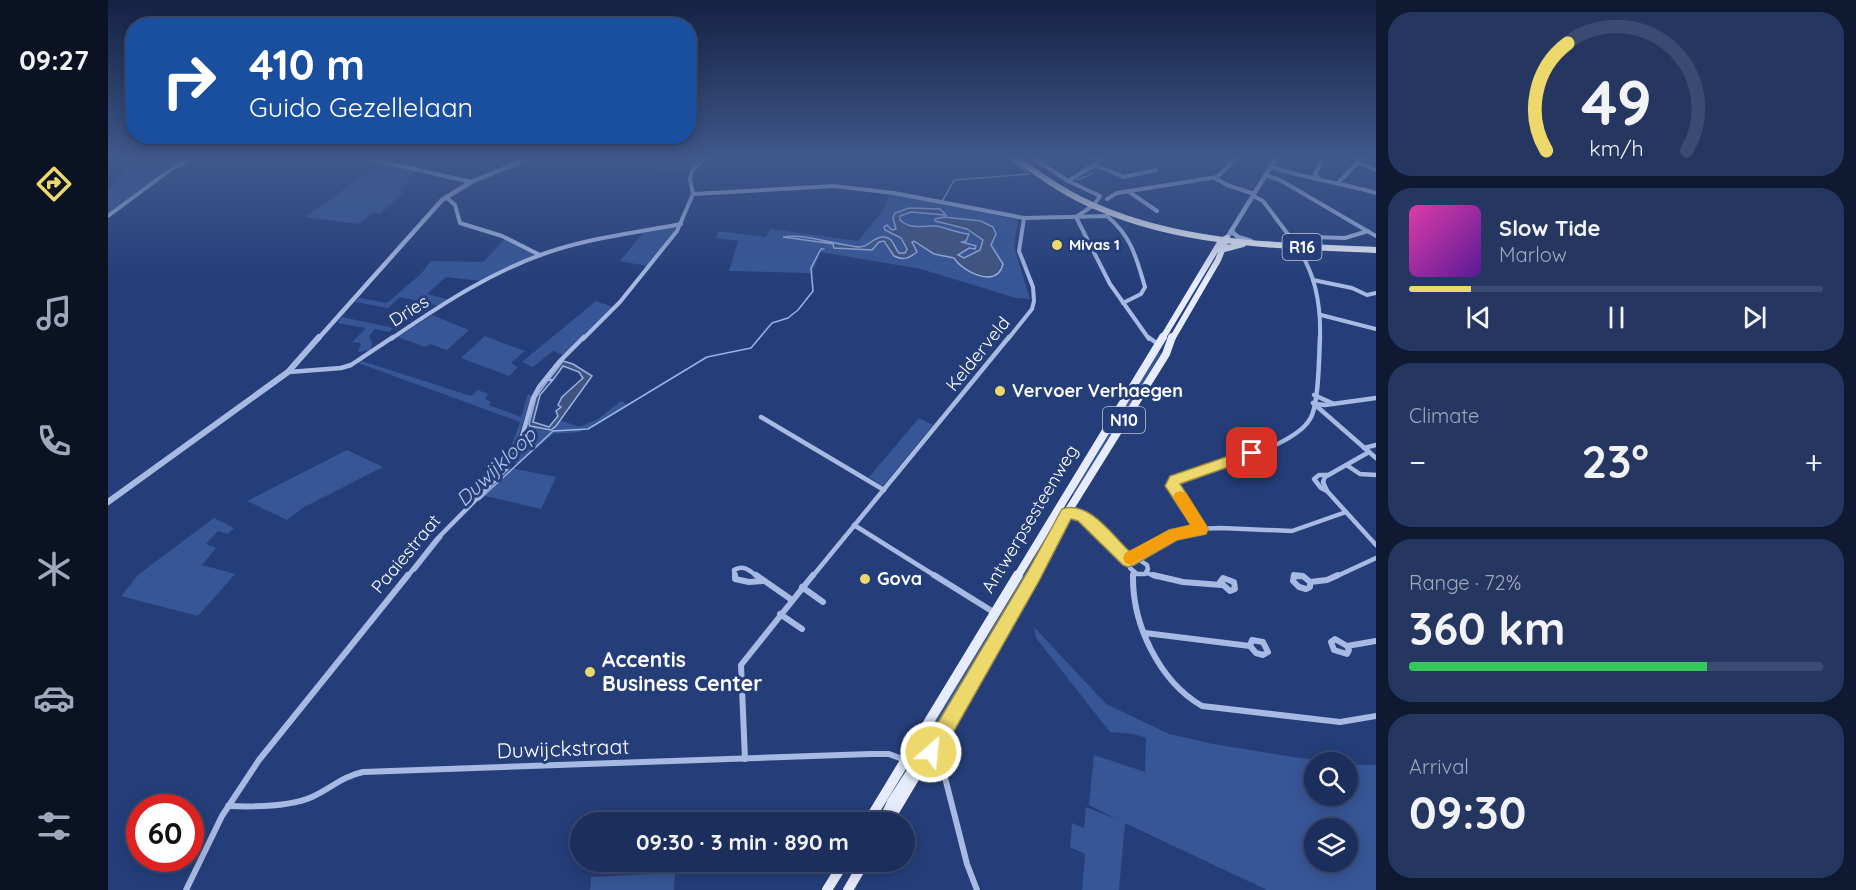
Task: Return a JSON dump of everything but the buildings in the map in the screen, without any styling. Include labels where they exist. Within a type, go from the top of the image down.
[{"type":"highway","name":"R16","points":[[1087,200],[1147,224],[1222,245],[1251,241],[1376,248]]},
{"type":"highway","name":"R16","points":[[1089,200],[1222,245],[1376,248]]},
{"type":"main road","name":"Antwerpsesteenweg","points":[[892,812],[930,754],[1166,354],[1187,305],[1222,245]]},
{"type":"main road","name":"Antwerpsesteenweg","points":[[874,812],[1156,346],[1187,305],[1222,245]]},
{"type":"main road","points":[[1156,346],[1166,354]]},
{"type":"main road","points":[[918,736],[916,751],[921,755],[930,754]]},
{"type":"main road","name":"N10","points":[[889,812],[892,802],[912,771],[910,764],[905,760]]},
{"type":"main road","points":[[827,890],[838,872]]},
{"type":"main road","points":[[848,890],[859,872]]},
{"type":"street","points":[[108,216],[130,200]]},
{"type":"street","points":[[108,502],[288,372],[444,200]]},
{"type":"street","points":[[449,200],[455,205],[457,219],[460,223],[502,236],[540,255]]},
{"type":"street","name":"Paaiestraat","points":[[186,890],[203,850],[228,806],[259,760],[437,539],[506,469],[519,447],[533,398],[539,387],[560,361],[620,302],[681,224],[691,200]]},
{"type":"street","points":[[928,200],[1024,218],[1109,217],[1131,242],[1145,287],[1141,294],[1123,303]]},
{"type":"street","points":[[1076,217],[1098,200]]},
{"type":"street","points":[[1140,200],[1157,211]]},
{"type":"street","name":"Antwerpsesteenweg","points":[[1222,245],[1250,200]]},
{"type":"street","points":[[1261,200],[1290,237]]},
{"type":"street","points":[[1314,200],[1376,236]]},
{"type":"street","points":[[1076,217],[1110,284],[1156,346]]},
{"type":"street","name":"Kelderveld","points":[[745,759],[741,665],[802,587],[1032,309],[1036,300],[1035,292],[1018,249],[1024,218]]},
{"type":"street","name":"Dries","points":[[288,372],[341,368],[351,365],[445,304],[509,267],[540,255],[570,245],[681,224]]},
{"type":"street","points":[[1231,231],[1238,237],[1251,241]]},
{"type":"street","points":[[1311,237],[1345,238],[1368,231]]},
{"type":"street","points":[[1201,529],[1188,506],[1172,486],[1173,482],[1264,449],[1305,426],[1312,412],[1321,315],[1313,280],[1304,256]]},
{"type":"street","points":[[1313,280],[1352,288],[1367,296],[1376,293]]},
{"type":"street","points":[[1321,315],[1376,329]]},
{"type":"street","points":[[1314,395],[1334,404]]},
{"type":"street","points":[[1313,403],[1334,404],[1376,398]]},
{"type":"street","points":[[1313,403],[1376,458]]},
{"type":"street","points":[[1312,412],[1324,412]]},
{"type":"street","points":[[761,417],[884,490]]},
{"type":"street","points":[[1327,491],[1321,488],[1314,479],[1319,475],[1328,475],[1348,466],[1376,445]]},
{"type":"street","points":[[1348,466],[1360,474],[1376,475]]},
{"type":"street","points":[[1328,475],[1323,482],[1327,491],[1376,545]]},
{"type":"street","points":[[1072,510],[1099,530],[1128,561],[1128,566],[1133,572],[1142,575],[1147,573],[1158,578],[1221,585]]},
{"type":"street","points":[[1128,561],[1174,535],[1201,529],[1292,531],[1346,512]]},
{"type":"street","points":[[854,525],[995,613]]},
{"type":"street","points":[[1135,557],[1145,562],[1147,573]]},
{"type":"street","points":[[1310,582],[1327,580],[1376,558]]},
{"type":"street","points":[[763,580],[757,583],[739,581],[735,579],[734,570],[739,567],[746,568],[792,600]]},
{"type":"street","points":[[1133,572],[1131,583],[1135,605],[1145,633],[1176,688],[1195,703],[1334,722],[1376,716]]},
{"type":"street","points":[[802,587],[823,602]]},
{"type":"street","points":[[780,614],[802,629]]},
{"type":"street","points":[[1145,633],[1250,646]]},
{"type":"street","points":[[1347,646],[1376,641]]},
{"type":"street","name":"Duwijckstraat","points":[[228,806],[309,798],[357,773],[889,754],[905,760]]},
{"type":"street","points":[[930,754],[940,762],[977,890]]},
{"type":"shaded area","points":[[108,200],[129,200],[108,215]]},
{"type":"shaded area","points":[[329,200],[396,200],[380,214],[373,213],[358,224],[305,217]]},
{"type":"shaded area","points":[[887,200],[920,200],[1018,220],[1014,247],[1030,299],[1016,298],[921,269],[820,252],[812,273],[729,271],[738,241],[715,238],[719,231],[766,237],[770,229],[858,241],[884,209]]},
{"type":"shaded area","points":[[909,208],[940,209],[946,215],[911,212],[900,216],[900,220],[905,224],[936,226],[969,234],[966,241],[962,242],[976,246],[975,249],[969,248],[958,255],[964,258],[980,250],[983,240],[967,229],[935,221],[935,219],[944,217],[981,221],[993,227],[996,234],[991,245],[1003,264],[999,272],[994,276],[979,276],[964,268],[954,258],[934,254],[914,241],[912,242],[917,252],[904,259],[894,256],[884,241],[879,242],[872,250],[834,248],[833,244],[783,237],[810,238],[862,247],[877,238],[884,237],[892,241],[899,253],[905,253],[907,249],[901,238],[885,230],[884,227],[887,225],[892,230],[896,229],[893,218],[895,213]]},
{"type":"shaded area","points":[[678,226],[647,266],[620,261],[643,233]]},
{"type":"shaded area","points":[[505,239],[536,255],[514,263],[482,281],[446,277],[427,294],[450,300],[440,306],[400,297],[388,308],[355,302],[359,298],[387,303],[421,274],[431,261],[483,262]]},
{"type":"shaded area","points":[[596,301],[613,307],[563,355],[553,351],[533,367],[522,362]]},
{"type":"shaded area","points":[[432,315],[469,330],[447,350],[430,344],[425,347],[398,337]]},
{"type":"shaded area","points":[[342,317],[393,328],[389,332],[375,329],[369,336],[372,343],[371,350],[358,352],[361,343],[352,342],[366,328],[338,323]]},
{"type":"shaded area","points":[[485,336],[525,351],[511,363],[518,367],[509,376],[461,358]]},
{"type":"shaded area","points":[[1156,351],[1161,353],[1076,496],[1072,493]]},
{"type":"shaded area","points":[[362,361],[471,396],[478,390],[488,394],[485,399],[491,402],[489,405],[521,417],[528,394],[531,396],[516,445],[512,444],[520,422],[358,363]]},
{"type":"shaded area","points":[[563,361],[573,364],[592,376],[556,426],[551,430],[530,426],[536,397],[548,380],[552,381],[540,395],[533,422],[549,427],[558,416],[556,411],[561,407],[558,405],[562,397],[583,378],[579,372],[563,366],[553,380],[549,379]]},
{"type":"shaded area","points":[[536,397],[529,423],[542,429],[550,428],[560,420],[579,427],[598,419],[621,401],[629,405],[598,424],[579,432],[553,434],[519,464],[514,463]]},
{"type":"shaded area","points":[[919,418],[933,425],[883,486],[869,477]]},
{"type":"shaded area","points":[[347,450],[383,467],[304,507],[287,520],[247,501]]},
{"type":"shaded area","points":[[511,468],[556,477],[541,509],[485,496]]},
{"type":"shaded area","points":[[1060,514],[1063,515],[927,745],[923,745],[922,743]]},
{"type":"shaded area","points":[[214,518],[234,528],[228,534],[218,531],[206,544],[216,548],[202,565],[235,574],[198,616],[121,596],[139,574]]},
{"type":"shaded area","points":[[1034,627],[1106,704],[1169,734],[1213,744],[1304,759],[1304,806],[1358,806],[1358,765],[1376,765],[1376,890],[1267,890],[1125,823],[1119,890],[1082,890],[1085,854],[1070,847],[1072,823],[1084,828],[1086,807],[1118,820],[1089,805],[1094,755],[1145,772],[1146,738],[1134,734],[1110,732],[1036,638]]},
{"type":"shaded area","points":[[675,873],[674,890],[590,890],[591,877]]},
{"type":"waterway","name":"Duwijkloop","points":[[479,500],[553,431],[588,429],[707,357],[751,348],[772,323],[788,318],[798,310],[813,291],[811,268],[821,249],[824,249]]},
{"type":"waterway","name":"Duwijkloop","points":[[415,571],[442,537]]},
{"type":"slow traffic","points":[[1131,558],[1174,535],[1201,529],[1180,497]]},
{"type":"place","name":"Mivas 1","points":[[1057,245]]},
{"type":"place","name":"Vervoer Verhaegen","points":[[1000,391]]},
{"type":"place","name":"Gova","points":[[865,579]]},
{"type":"place","name":"Accentis Business Center","points":[[590,672]]},
{"type":"route","points":[[931,752],[945,724],[1034,576],[1067,513],[1077,513],[1084,517],[1128,561],[1174,535],[1201,529],[1188,506],[1172,486],[1175,480],[1252,453]]}]
